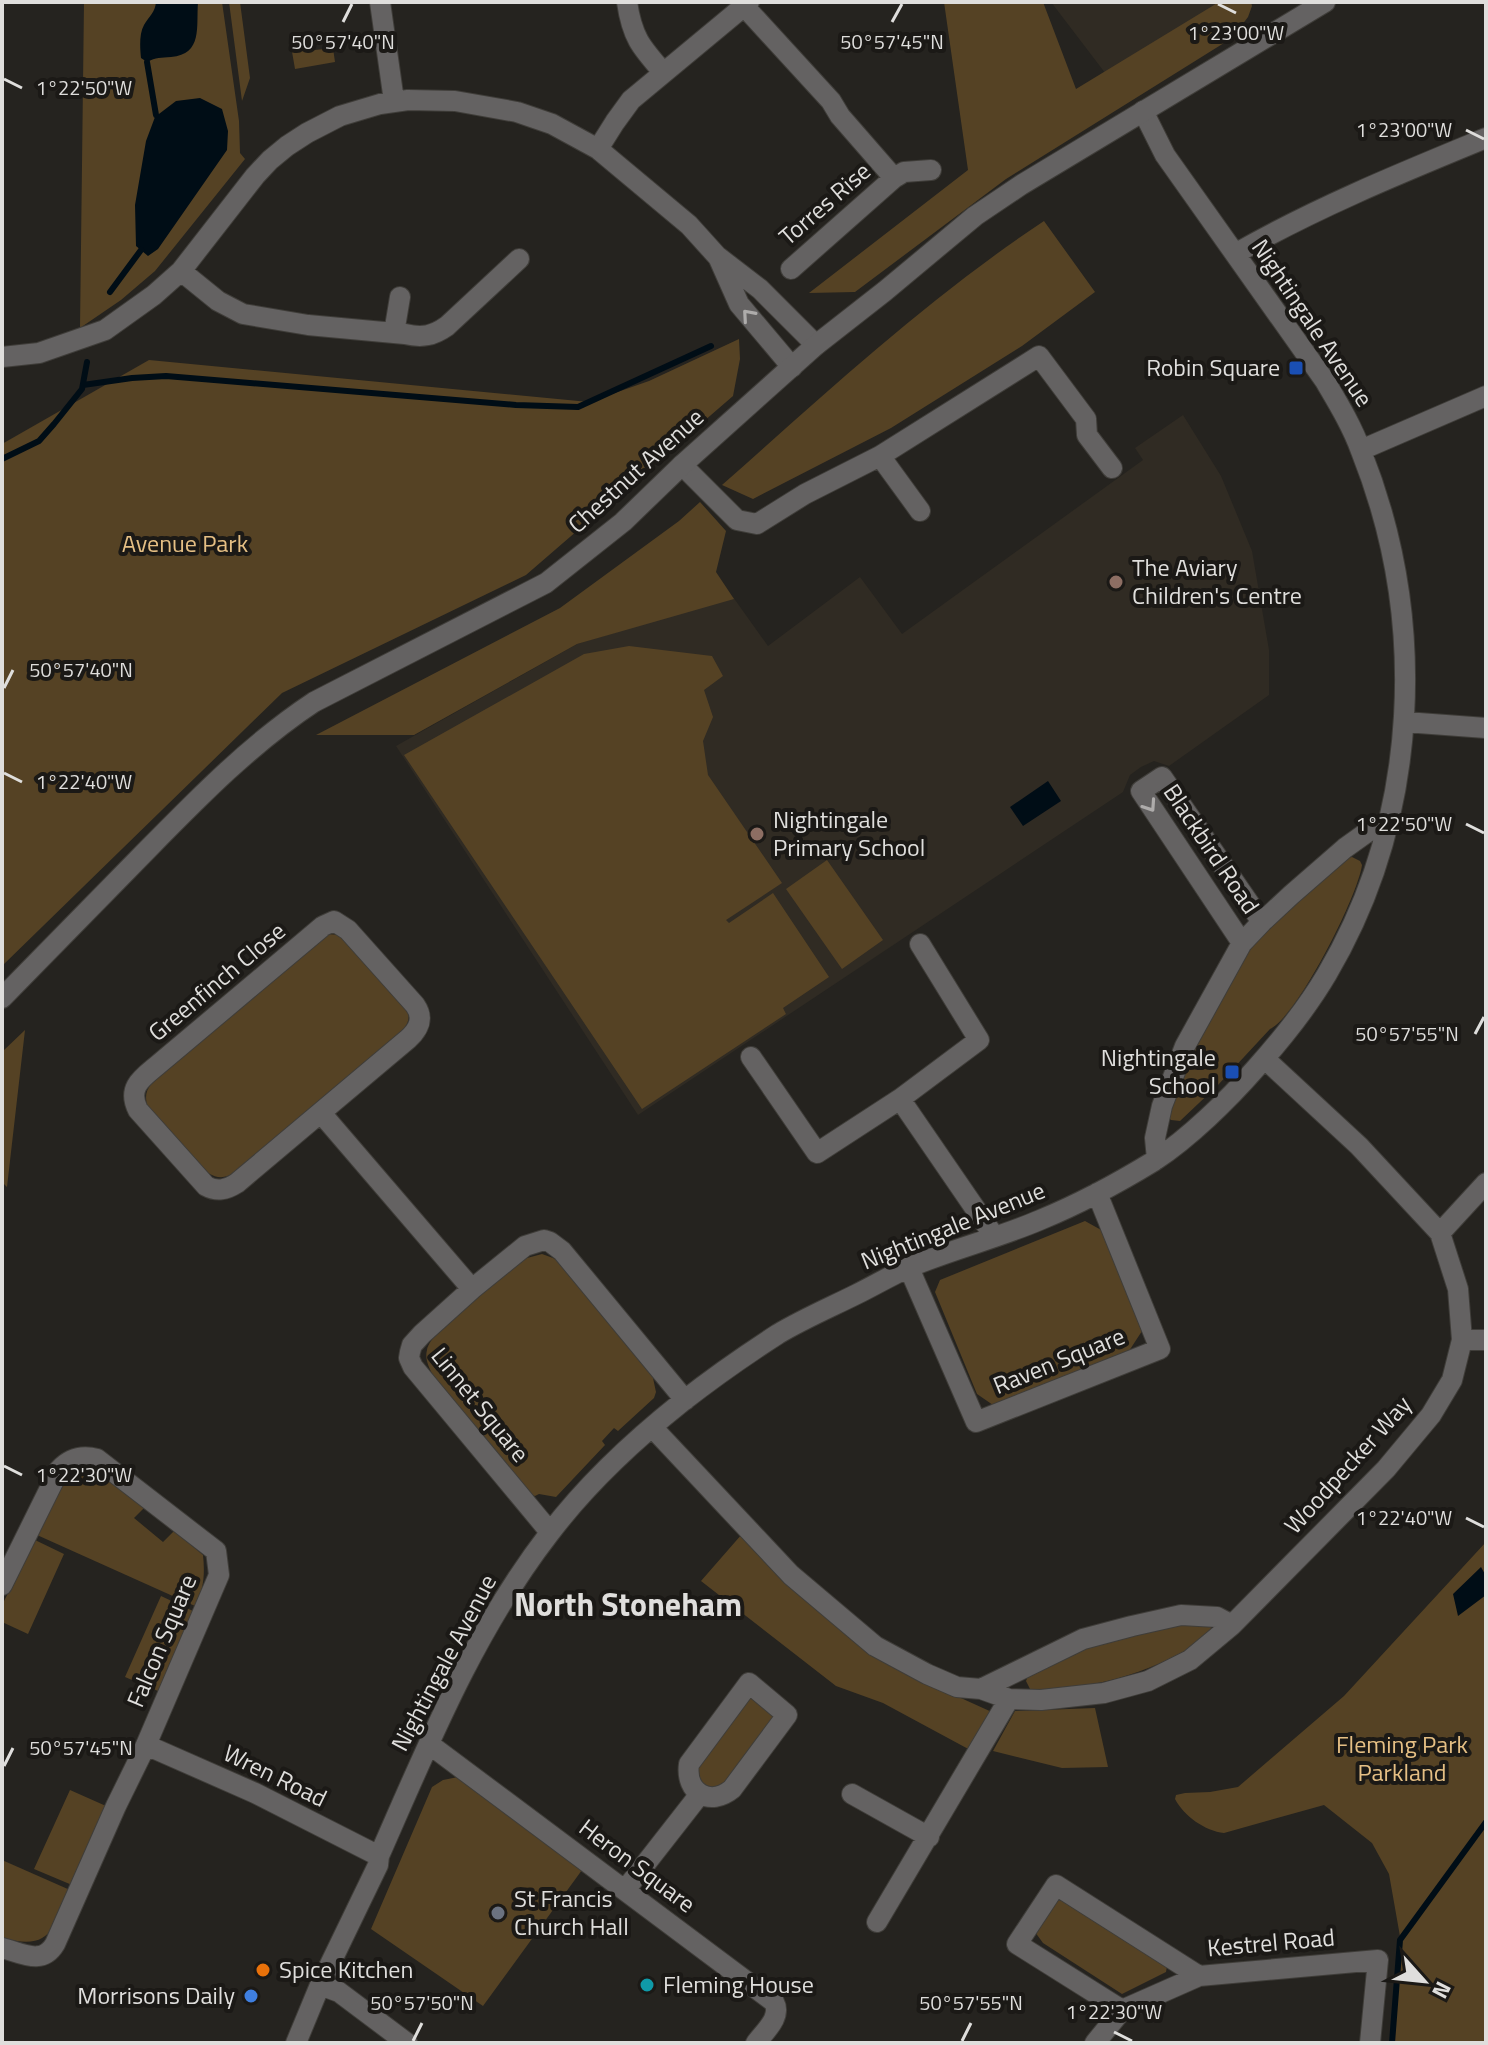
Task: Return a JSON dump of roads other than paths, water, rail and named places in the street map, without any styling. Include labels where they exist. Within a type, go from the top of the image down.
[{"type":"street","points":[[380,2],[394,101]]},
{"type":"street","points":[[627,2],[636,39],[663,72]]},
{"type":"street","name":"Chestnut Avenue","points":[[2,998],[209,787],[268,734],[314,702],[546,583],[623,522],[816,345],[975,216],[1021,185],[1325,2]]},
{"type":"street","points":[[598,149],[631,100],[746,4]]},
{"type":"street","name":"Torres Rise","points":[[746,4],[894,178]]},
{"type":"street","points":[[2,357],[39,353],[105,330],[154,295],[181,271],[255,176],[287,146],[340,116],[394,101],[455,101],[517,112],[566,131],[598,149],[671,208],[717,256],[760,289],[816,345]]},
{"type":"street","name":"Nightingale Avenue","points":[[296,2043],[462,1674],[517,1578],[550,1532],[581,1497],[652,1427],[780,1333],[909,1268],[1039,1220],[1097,1193],[1157,1159],[1197,1127],[1265,1059],[1309,1002],[1343,945],[1375,868],[1400,767],[1405,722],[1403,612],[1390,538],[1361,450],[1325,381],[1165,155],[1143,111]]},
{"type":"street","points":[[1235,254],[1316,212],[1486,138]]},
{"type":"street","name":"Torres Rise","points":[[791,269],[894,178],[904,172],[931,170]]},
{"type":"street","points":[[717,256],[739,304],[792,367]]},
{"type":"street","points":[[181,271],[218,301],[243,314],[418,338],[435,335],[447,326],[519,259]]},
{"type":"street","points":[[394,333],[400,297]]},
{"type":"street","points":[[682,465],[737,520],[757,524],[805,494],[880,456],[1039,356],[1086,419],[1087,435],[1112,468]]},
{"type":"street","points":[[1361,450],[1486,396]]},
{"type":"street","points":[[880,456],[920,511]]},
{"type":"street","points":[[1405,722],[1486,728]]},
{"type":"street","name":"Blackbird Road","points":[[1242,943],[1141,791],[1162,777],[1262,922]]},
{"type":"street","points":[[1157,1159],[1155,1138],[1162,1106],[1185,1046],[1242,943],[1345,848],[1373,828],[1389,821]]},
{"type":"street","name":"Greenfinch Close","points":[[334,921],[348,930],[415,1005],[420,1020],[413,1035],[321,1113],[237,1183],[218,1190],[206,1186],[138,1110],[133,1091],[154,1068],[323,926],[334,921]]},
{"type":"street","points":[[751,1057],[817,1153],[900,1099],[979,1040],[920,944]]},
{"type":"street","name":"Woodpecker Way","points":[[652,1427],[791,1575],[875,1646],[957,1687],[981,1689],[1009,1699],[1041,1700],[1104,1693],[1148,1681],[1190,1660],[1232,1625],[1386,1469],[1431,1415],[1452,1380],[1462,1340],[1458,1289],[1440,1233],[1367,1154],[1265,1059]]},
{"type":"street","points":[[900,1099],[994,1236]]},
{"type":"street","points":[[321,1113],[472,1289]]},
{"type":"street","points":[[1440,1233],[1486,1183]]},
{"type":"street","name":"Raven Square","points":[[909,1268],[976,1422],[1160,1349],[1097,1193]]},
{"type":"street","name":"Linnet Square","points":[[550,1532],[413,1367],[409,1358],[416,1340],[525,1246],[544,1240],[562,1251],[685,1400]]},
{"type":"street","points":[[1462,1340],[1486,1340]]},
{"type":"street","name":"Falcon Square","points":[[2,1585],[59,1470],[80,1457],[89,1456],[216,1551],[219,1575],[146,1745],[51,1951],[39,1957],[2,1948]]},
{"type":"street","points":[[981,1689],[1083,1639],[1132,1626],[1181,1615],[1217,1617],[1232,1625]]},
{"type":"street","points":[[749,1683],[787,1715],[732,1789],[717,1797],[700,1794],[689,1782],[689,1764],[749,1683]]},
{"type":"street","points":[[877,1922],[1009,1699]]},
{"type":"street","name":"Heron Square","points":[[429,1744],[774,2002],[778,2008],[777,2015],[756,2043]]},
{"type":"street","name":"Wren Road","points":[[146,1745],[255,1793],[379,1856]]},
{"type":"street","points":[[625,1890],[700,1794]]},
{"type":"street","points":[[852,1794],[929,1837]]},
{"type":"street","points":[[1122,2010],[1017,1944],[1056,1885],[1199,1976]]},
{"type":"street","name":"Kestrel Road","points":[[1095,2043],[1122,2010],[1199,1976],[1378,1960],[1370,2043]]},
{"type":"street","points":[[320,1985],[339,1992],[407,2043]]},
{"type":"waterway","points":[[147,62],[156,115]]},
{"type":"waterway","points":[[110,292],[141,250]]},
{"type":"waterway","points":[[83,385],[166,376],[516,405],[578,407],[711,346]]},
{"type":"waterway","points":[[2,459],[39,441],[54,424],[82,389],[87,362]]},
{"type":"waterway","points":[[1392,2043],[1400,1940],[1486,1822]]},
{"type":"place","name":"Robin Square","points":[[1296,368]]},
{"type":"place","name":"The Aviary Children's Centre","points":[[1116,582]]},
{"type":"place","name":"Nightingale Primary School","points":[[757,834]]},
{"type":"place","name":"Nightingale School","points":[[1232,1072]]},
{"type":"place","name":"St Francis Church Hall","points":[[498,1913]]},
{"type":"place","name":"Spice Kitchen","points":[[263,1970]]},
{"type":"place","name":"Fleming House","points":[[647,1985]]},
{"type":"place","name":"Morrisons Daily","points":[[251,1996]]},
{"type":"district","name":"North Stoneham","points":[[628,1605]]},
{"type":"park label","name":"Avenue Park","points":[[185,544]]},
{"type":"park label","name":"Fleming Park Parkland","points":[[1402,1759]]}]
